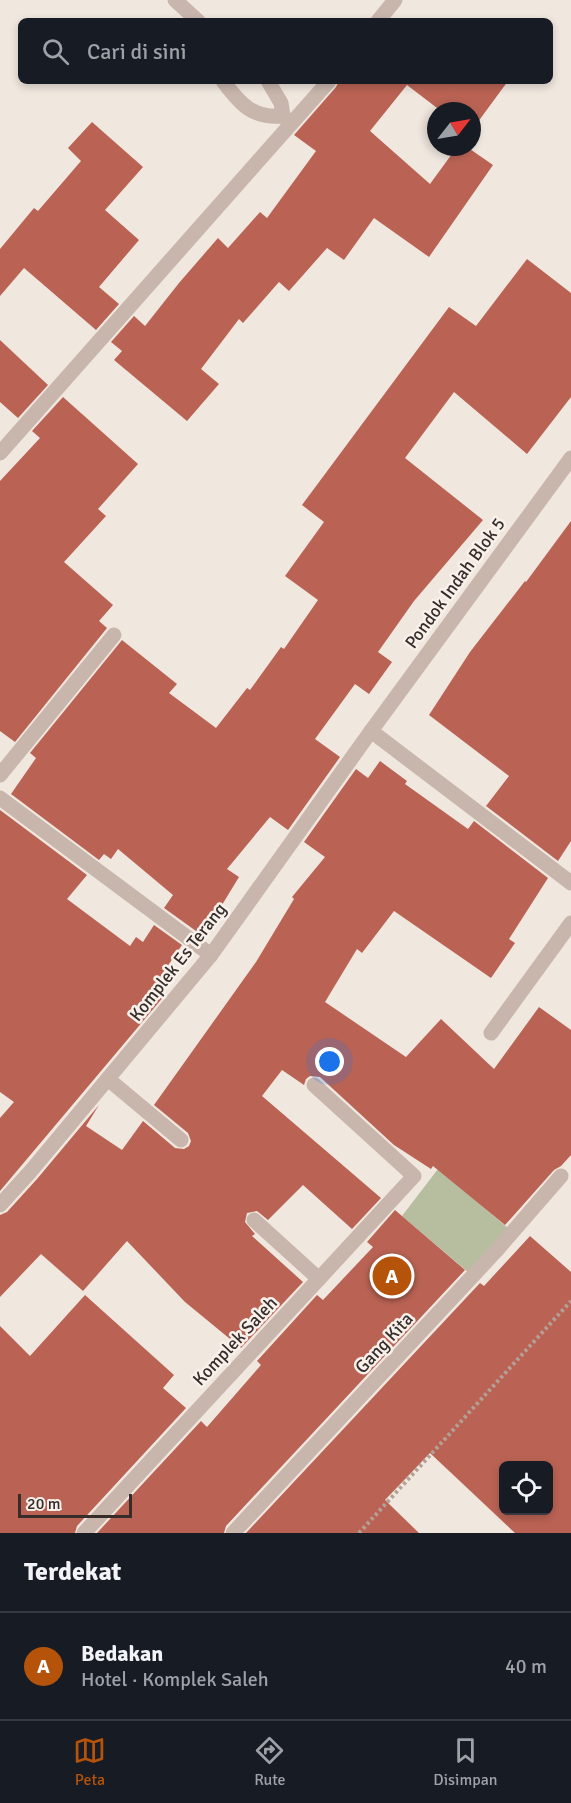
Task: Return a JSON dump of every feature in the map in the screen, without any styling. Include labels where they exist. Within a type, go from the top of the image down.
[{"type":"street","points":[[176,0],[195,18]]},
{"type":"street","points":[[380,18],[395,0]]},
{"type":"street","points":[[226,84],[251,111],[287,120]]},
{"type":"street","points":[[270,84],[281,103],[287,120]]},
{"type":"street","points":[[0,453],[287,120],[326,84]]},
{"type":"street","name":"Pondok Indah Blok 5","points":[[371,731],[571,458]]},
{"type":"street","points":[[0,775],[114,635]]},
{"type":"street","points":[[371,731],[571,883]]},
{"type":"street","name":"Komplek Es Terang","points":[[0,1205],[211,955],[371,731]]},
{"type":"street","points":[[0,798],[211,955]]},
{"type":"street","points":[[491,1033],[571,923]]},
{"type":"street","points":[[108,1079],[181,1140]]},
{"type":"street","name":"Komplek Saleh","points":[[84,1533],[414,1176],[314,1085]]},
{"type":"street","name":"Gang Kita","points":[[233,1533],[488,1260],[561,1176]]},
{"type":"street","points":[[254,1220],[319,1279]]},
{"type":"path","points":[[359,1533],[571,1301]]},
{"type":"green space","points":[[477,1118],[462,1189],[509,1229],[469,1273],[402,1216]]},
{"type":"building","points":[[338,84],[506,84],[481,118],[481,102],[429,102],[407,85],[370,131],[430,184],[450,156],[480,156],[493,165],[429,257],[374,218],[344,260],[327,248],[289,291],[279,282],[243,323],[239,319],[201,369],[219,384],[187,421],[114,360],[122,351],[111,342],[134,316],[145,326],[218,238],[228,248],[260,212],[267,218],[316,151],[294,135]]},
{"type":"building","points":[[92,122],[143,167],[105,210],[139,240],[99,287],[119,304],[96,330],[24,268],[0,296],[0,249],[34,208],[38,211],[81,161],[68,148]]},
{"type":"building","points":[[527,259],[571,293],[571,397],[527,454],[454,392],[405,458],[483,520],[414,601],[378,652],[392,662],[369,694],[355,684],[315,739],[340,757],[288,830],[270,817],[227,869],[239,877],[203,936],[164,908],[173,895],[118,849],[111,859],[104,854],[99,860],[11,794],[36,758],[30,753],[122,640],[177,684],[169,693],[216,728],[247,688],[250,690],[281,647],[284,649],[318,600],[285,576],[324,522],[302,505],[449,307],[476,326]]},
{"type":"building","points":[[0,340],[48,385],[18,418],[0,402]]},
{"type":"building","points":[[63,397],[138,464],[98,509],[106,516],[64,562],[113,605],[99,621],[107,628],[15,742],[0,731],[0,481],[40,438],[32,431]]},
{"type":"building","points":[[571,521],[571,841],[558,861],[486,806],[509,776],[429,715],[470,652]]},
{"type":"building","points":[[380,761],[407,781],[405,784],[468,829],[474,821],[548,878],[509,939],[515,943],[491,978],[394,911],[362,953],[357,949],[325,1002],[406,1057],[441,1019],[494,1069],[539,1007],[571,1030],[571,1155],[554,1170],[505,1225],[433,1166],[431,1169],[394,1145],[320,1077],[310,1076],[304,1085],[282,1070],[262,1096],[381,1198],[352,1229],[303,1185],[268,1220],[257,1211],[247,1213],[245,1222],[255,1234],[252,1236],[303,1282],[241,1348],[185,1302],[127,1241],[83,1291],[41,1254],[0,1297],[0,1215],[7,1212],[37,1179],[99,1105],[86,1126],[122,1150],[143,1121],[175,1148],[184,1149],[189,1146],[191,1141],[188,1133],[154,1105],[256,962],[294,899],[292,897],[325,857],[304,842],[356,769],[368,778]]},
{"type":"building","points":[[0,810],[87,875],[67,899],[130,946],[136,937],[143,942],[154,925],[182,945],[154,986],[165,995],[0,1191],[0,1118],[14,1102],[0,1092]]},
{"type":"building","points":[[395,1210],[465,1270],[226,1526],[224,1533],[97,1533],[201,1421],[207,1427],[261,1365],[257,1361],[317,1295],[323,1300],[373,1247],[367,1242]]},
{"type":"building","points":[[530,1236],[571,1272],[571,1533],[515,1533],[430,1453],[385,1500],[419,1533],[246,1533],[480,1283],[484,1286]]},
{"type":"building","points":[[85,1295],[174,1375],[163,1388],[186,1408],[77,1526],[75,1533],[0,1533],[0,1326],[30,1356]]},
{"type":"place","name":"Bedakan","points":[[392,1276]]}]
